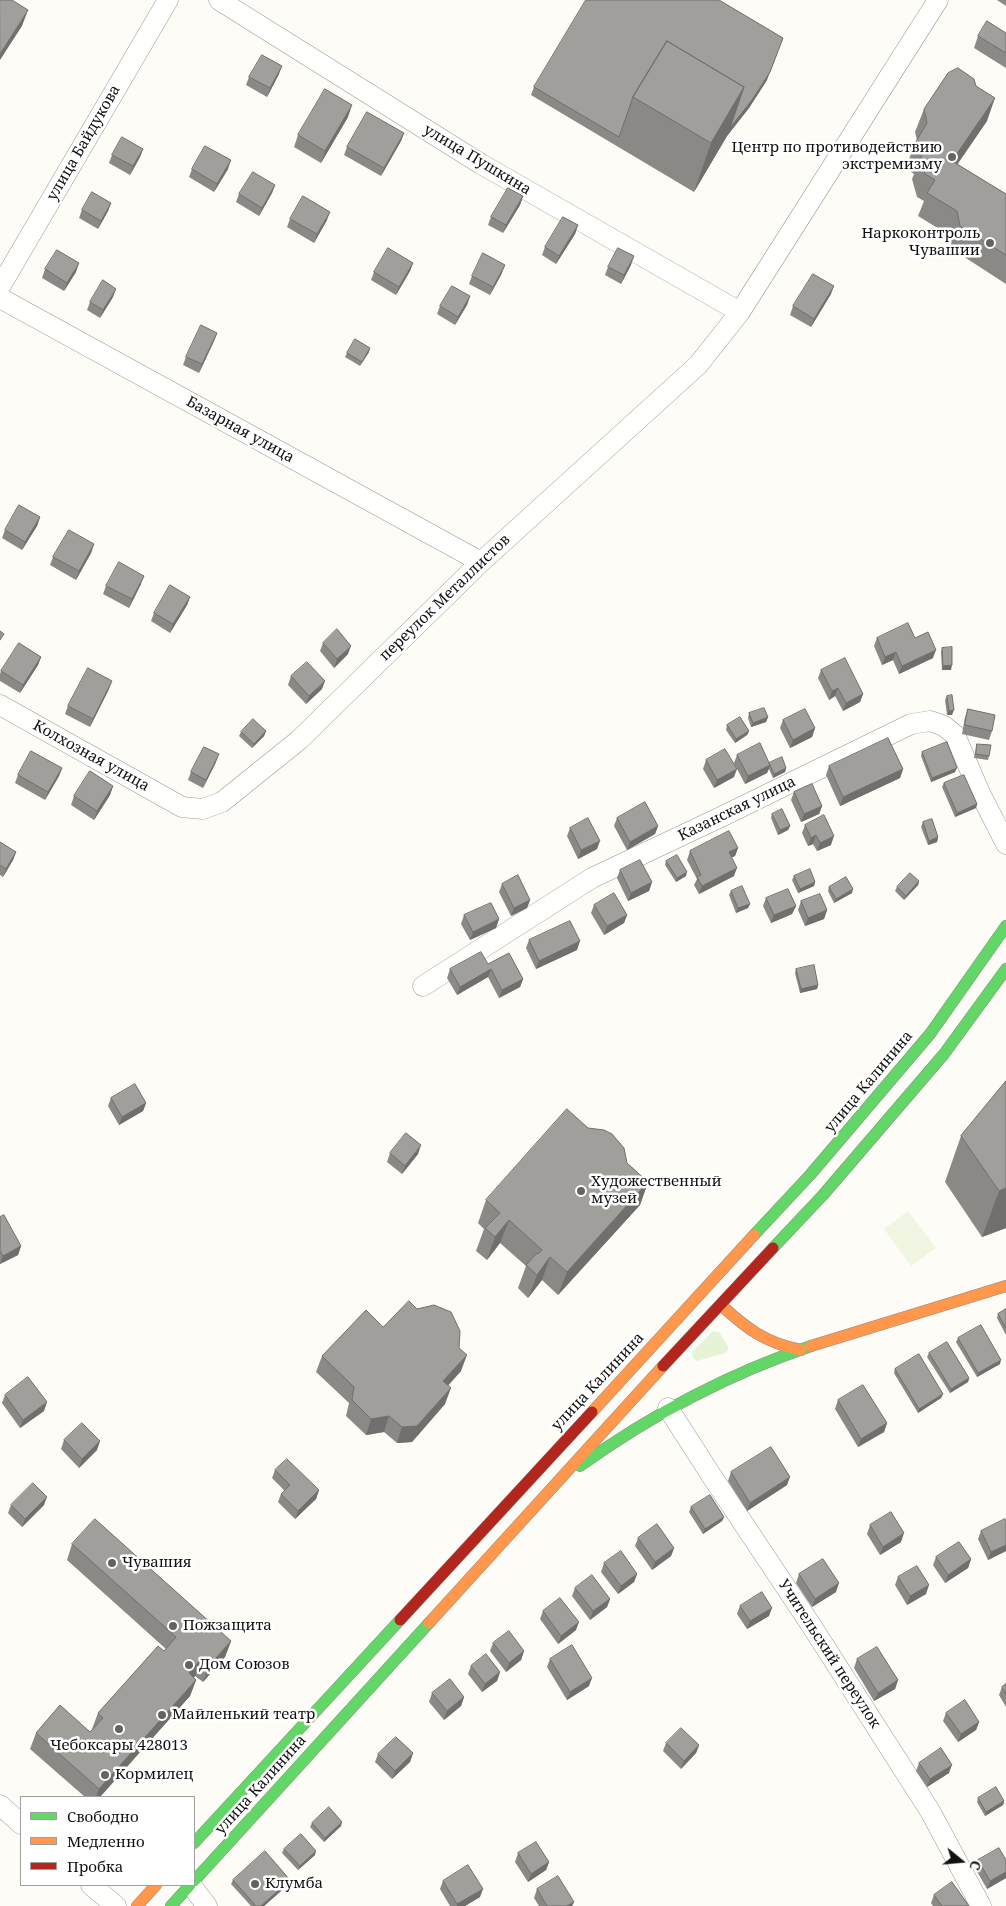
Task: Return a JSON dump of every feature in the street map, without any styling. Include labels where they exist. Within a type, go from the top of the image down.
[{"type":"main road","name":"улица Калинина","points":[[195,1842],[810,1175],[930,1034],[1006,926]]},
{"type":"main road","name":"улица Калинина","points":[[195,1880],[823,1195],[944,1054],[1006,969]]},
{"type":"main road","points":[[562,1478],[604,1448],[668,1408],[740,1373],[801,1350],[1006,1286]]},
{"type":"main road","points":[[703,1289],[746,1329],[783,1347],[801,1350]]},
{"type":"main road","points":[[740,1373],[749,1350],[746,1329]]},
{"type":"main road","points":[[137,1906],[155,1886]]},
{"type":"main road","points":[[171,1906],[190,1886]]},
{"type":"street","name":"улица Байдукова","points":[[0,287],[168,0]]},
{"type":"street","name":"улица Пушкина","points":[[219,0],[480,164],[740,312]]},
{"type":"street","name":"переулок Металлистов","points":[[182,807],[203,809],[222,802],[299,740],[481,562],[698,365],[740,312],[938,0]]},
{"type":"street","name":"Базарная улица","points":[[0,298],[481,562]]},
{"type":"street","name":"Колхозная улица","points":[[0,705],[182,807]]},
{"type":"street","name":"Казанская улица","points":[[422,986],[592,878],[911,724],[930,722],[944,726],[955,735],[980,794],[1006,844]]},
{"type":"street","name":"Учительский переулок","points":[[668,1408],[710,1475],[816,1632],[930,1811],[981,1906]]},
{"type":"street","points":[[0,1805],[20,1823]]},
{"type":"street","points":[[92,1886],[116,1906]]},
{"type":"street","points":[[192,1886],[207,1906]]},
{"type":"green space","points":[[908,1211],[936,1248],[911,1266],[884,1229]]},
{"type":"green space","points":[[713,1331],[719,1332],[728,1346],[728,1350],[725,1353],[697,1361],[693,1358],[692,1352]]},
{"type":"building","points":[[0,0],[12,0],[28,10],[0,54]]},
{"type":"building","points":[[586,0],[719,0],[783,38],[770,72],[752,100],[730,128],[744,87],[667,41],[633,97],[619,137],[534,87]]},
{"type":"building","points":[[987,21],[1006,33],[1006,53],[978,36]]},
{"type":"building","points":[[667,41],[744,87],[711,143],[633,97]]},
{"type":"building","points":[[262,55],[282,66],[270,88],[249,77]]},
{"type":"building","points":[[958,68],[974,79],[976,86],[995,98],[952,161],[1006,194],[1006,255],[960,226],[957,211],[927,193],[935,180],[925,174],[921,156],[923,151],[914,145],[927,123],[924,109],[948,73]]},
{"type":"building","points":[[325,89],[352,105],[325,151],[298,135]]},
{"type":"building","points":[[367,112],[404,133],[384,168],[347,147]]},
{"type":"building","points":[[122,137],[143,149],[133,166],[112,155]]},
{"type":"building","points":[[205,146],[231,160],[217,184],[192,169]]},
{"type":"building","points":[[253,172],[275,185],[262,208],[239,194]]},
{"type":"building","points":[[508,188],[523,196],[506,225],[491,217]]},
{"type":"building","points":[[92,192],[111,203],[101,221],[82,210]]},
{"type":"building","points":[[303,196],[330,212],[317,234],[290,219]]},
{"type":"building","points":[[563,217],[578,225],[559,256],[545,247]]},
{"type":"building","points":[[388,248],[413,263],[399,287],[374,272]]},
{"type":"building","points":[[618,248],[634,256],[624,275],[608,267]]},
{"type":"building","points":[[57,250],[79,263],[67,283],[45,269]]},
{"type":"building","points":[[483,253],[505,265],[493,287],[472,276]]},
{"type":"building","points":[[813,274],[834,286],[814,319],[793,306]]},
{"type":"building","points":[[103,280],[116,289],[103,310],[90,302]]},
{"type":"building","points":[[452,286],[470,296],[458,317],[440,306]]},
{"type":"building","points":[[201,325],[217,333],[202,364],[186,357]]},
{"type":"building","points":[[355,339],[370,348],[362,362],[347,353]]},
{"type":"building","points":[[19,505],[40,517],[25,542],[5,530]]},
{"type":"building","points":[[69,530],[94,544],[79,571],[53,557]]},
{"type":"building","points":[[119,562],[144,576],[132,599],[106,586]]},
{"type":"building","points":[[170,585],[190,597],[173,624],[154,613]]},
{"type":"building","points":[[908,623],[915,638],[928,632],[936,650],[902,666],[896,652],[885,657],[877,638]]},
{"type":"building","points":[[337,629],[351,646],[337,659],[323,643]]},
{"type":"building","points":[[0,631],[4,634],[0,640]]},
{"type":"building","points":[[19,643],[41,657],[23,685],[1,671]]},
{"type":"building","points":[[952,647],[952,665],[943,666],[942,648]]},
{"type":"building","points":[[845,658],[863,694],[846,703],[838,688],[832,691],[821,670]]},
{"type":"building","points":[[307,662],[325,681],[309,696],[291,676]]},
{"type":"building","points":[[88,668],[112,681],[93,719],[68,706]]},
{"type":"building","points":[[952,695],[954,710],[949,711],[947,696]]},
{"type":"building","points":[[764,708],[768,717],[753,723],[749,713]]},
{"type":"building","points":[[805,709],[815,728],[793,740],[783,720]]},
{"type":"building","points":[[968,709],[995,715],[992,731],[965,725]]},
{"type":"building","points":[[740,717],[749,731],[736,739],[727,725]]},
{"type":"building","points":[[253,719],[266,731],[254,744],[241,732]]},
{"type":"building","points":[[888,738],[903,769],[843,797],[829,766]]},
{"type":"building","points":[[947,742],[957,768],[932,778],[922,752]]},
{"type":"building","points":[[760,743],[770,765],[748,776],[737,755]]},
{"type":"building","points":[[977,744],[991,745],[989,756],[976,754]]},
{"type":"building","points":[[204,747],[219,754],[206,780],[191,772]]},
{"type":"building","points":[[725,749],[737,769],[717,780],[706,760]]},
{"type":"building","points":[[31,751],[62,768],[48,792],[18,775]]},
{"type":"building","points":[[782,757],[786,768],[774,774],[769,763]]},
{"type":"building","points":[[90,771],[113,786],[97,811],[74,796]]},
{"type":"building","points":[[964,775],[977,804],[957,813],[944,783]]},
{"type":"building","points":[[812,784],[822,806],[804,814],[794,792]]},
{"type":"building","points":[[645,802],[658,826],[630,842],[617,818]]},
{"type":"building","points":[[782,809],[790,826],[780,830],[772,814]]},
{"type":"building","points":[[824,815],[834,836],[820,843],[816,835],[811,838],[805,825]]},
{"type":"building","points":[[588,818],[600,841],[581,850],[570,828]]},
{"type":"building","points":[[932,819],[938,837],[929,841],[923,822]]},
{"type":"building","points":[[729,831],[738,848],[729,852],[737,868],[702,886],[697,877],[701,875],[690,851]]},
{"type":"building","points":[[0,842],[16,852],[6,869],[0,865]]},
{"type":"building","points":[[677,855],[687,872],[677,878],[666,861]]},
{"type":"building","points":[[640,860],[652,882],[631,893],[620,870]]},
{"type":"building","points":[[810,869],[815,882],[800,889],[794,876]]},
{"type":"building","points":[[910,873],[919,881],[906,896],[897,887]]},
{"type":"building","points":[[518,875],[530,900],[514,908],[502,884]]},
{"type":"building","points":[[846,877],[853,889],[836,899],[829,887]]},
{"type":"building","points":[[742,886],[750,904],[738,908],[731,891]]},
{"type":"building","points":[[788,889],[796,906],[774,915],[766,898]]},
{"type":"building","points":[[614,893],[627,915],[607,926],[594,905]]},
{"type":"building","points":[[820,894],[827,910],[808,918],[801,901]]},
{"type":"building","points":[[491,903],[499,919],[473,932],[464,915]]},
{"type":"building","points":[[570,921],[580,941],[539,961],[529,940]]},
{"type":"building","points":[[481,952],[488,964],[509,953],[523,979],[502,990],[491,969],[460,987],[450,969]]},
{"type":"building","points":[[814,965],[818,985],[801,989],[796,969]]},
{"type":"building","points":[[1006,1081],[1006,1188],[999,1191],[961,1136]]},
{"type":"building","points":[[135,1084],[146,1103],[122,1117],[111,1098]]},
{"type":"building","points":[[567,1109],[588,1128],[604,1130],[612,1134],[624,1148],[627,1163],[648,1182],[567,1272],[550,1257],[537,1275],[526,1265],[542,1250],[509,1220],[495,1237],[485,1228],[500,1213],[486,1200]]},
{"type":"building","points":[[406,1133],[421,1145],[405,1166],[390,1153]]},
{"type":"building","points":[[4,1215],[21,1246],[3,1256],[0,1251],[0,1217]]},
{"type":"building","points":[[409,1301],[417,1309],[434,1305],[451,1312],[460,1331],[459,1348],[467,1355],[443,1381],[451,1388],[417,1426],[402,1427],[389,1416],[371,1419],[352,1400],[354,1387],[322,1356],[366,1310],[383,1327]]},
{"type":"building","points":[[1006,1309],[1006,1328],[998,1314]]},
{"type":"building","points":[[981,1325],[1001,1360],[978,1373],[958,1338]]},
{"type":"building","points":[[947,1342],[969,1378],[951,1389],[929,1353]]},
{"type":"building","points":[[919,1354],[943,1394],[919,1409],[895,1369]]},
{"type":"building","points":[[28,1377],[47,1402],[23,1420],[5,1395]]},
{"type":"building","points":[[863,1385],[887,1423],[861,1439],[838,1400]]},
{"type":"building","points":[[82,1423],[100,1441],[82,1459],[64,1440]]},
{"type":"building","points":[[771,1447],[790,1477],[750,1503],[731,1472]]},
{"type":"building","points":[[287,1459],[319,1490],[298,1511],[281,1494],[290,1485],[275,1470]]},
{"type":"building","points":[[33,1483],[47,1497],[25,1519],[11,1505]]},
{"type":"building","points":[[710,1495],[724,1517],[705,1529],[691,1507]]},
{"type":"building","points":[[891,1512],[904,1533],[883,1547],[870,1525]]},
{"type":"building","name":"Дом Союзов","points":[[95,1519],[231,1641],[209,1666],[201,1659],[189,1673],[196,1680],[99,1789],[36,1733],[60,1705],[90,1732],[103,1718],[98,1713],[158,1646],[164,1651],[176,1637],[72,1544]]},
{"type":"building","points":[[1005,1519],[1006,1545],[991,1552],[981,1531]]},
{"type":"building","points":[[657,1524],[674,1548],[655,1562],[638,1538]]},
{"type":"building","points":[[959,1542],[971,1559],[948,1575],[936,1557]]},
{"type":"building","points":[[621,1551],[637,1574],[621,1586],[604,1563]]},
{"type":"building","points":[[823,1559],[839,1583],[815,1599],[799,1574]]},
{"type":"building","points":[[917,1566],[929,1585],[910,1596],[898,1577]]},
{"type":"building","points":[[592,1575],[610,1599],[593,1611],[575,1588]]},
{"type":"building","points":[[762,1592],[772,1608],[750,1621],[740,1606]]},
{"type":"building","points":[[560,1598],[579,1622],[561,1636],[543,1611]]},
{"type":"building","points":[[509,1631],[524,1651],[509,1663],[493,1643]]},
{"type":"building","points":[[572,1645],[592,1678],[570,1692],[550,1659]]},
{"type":"building","points":[[877,1647],[898,1680],[878,1693],[857,1659]]},
{"type":"building","points":[[486,1654],[500,1672],[485,1684],[471,1666]]},
{"type":"building","points":[[450,1679],[464,1697],[447,1711],[432,1693]]},
{"type":"building","points":[[1006,1684],[1006,1694],[1002,1687]]},
{"type":"building","points":[[965,1700],[979,1722],[961,1734],[946,1713]]},
{"type":"building","points":[[681,1728],[699,1745],[684,1761],[666,1743]]},
{"type":"building","points":[[396,1737],[413,1753],[395,1771],[378,1754]]},
{"type":"building","points":[[941,1748],[952,1765],[930,1779],[919,1763]]},
{"type":"building","points":[[996,1787],[1004,1801],[986,1812],[978,1798]]},
{"type":"building","points":[[329,1807],[342,1822],[325,1838],[312,1823]]},
{"type":"building","points":[[301,1834],[316,1851],[300,1866],[284,1849]]},
{"type":"building","points":[[536,1842],[549,1862],[531,1874],[518,1853]]},
{"type":"building","points":[[999,1848],[1006,1860],[1006,1872],[990,1881],[978,1860]]},
{"type":"building","points":[[265,1851],[290,1880],[261,1906],[256,1906],[233,1880]]},
{"type":"building","points":[[468,1865],[483,1889],[457,1904],[443,1881]]},
{"type":"building","points":[[558,1876],[574,1902],[567,1906],[547,1906],[537,1889]]},
{"type":"building","points":[[952,1882],[969,1906],[942,1906],[934,1895]]},
{"type":"traffic: fast","points":[[754,1235],[810,1175],[930,1034],[1006,926]]},
{"type":"traffic: fast","points":[[773,1248],[823,1195],[944,1054],[1006,969]]},
{"type":"traffic: fast","points":[[580,1466],[634,1430],[691,1397],[750,1369],[811,1346]]},
{"type":"traffic: fast","points":[[195,1842],[400,1620]]},
{"type":"traffic: fast","points":[[195,1880],[429,1623]]},
{"type":"traffic: fast","points":[[171,1906],[189,1886]]},
{"type":"traffic: slow","points":[[592,1412],[754,1235]]},
{"type":"traffic: slow","points":[[811,1346],[1006,1286]]},
{"type":"traffic: slow","points":[[721,1305],[758,1334],[777,1343],[801,1350]]},
{"type":"traffic: slow","points":[[429,1623],[663,1366]]},
{"type":"traffic: slow","points":[[137,1906],[155,1886]]},
{"type":"traffic: jam","points":[[663,1366],[773,1248]]},
{"type":"traffic: jam","points":[[400,1620],[592,1412]]},
{"type":"place","name":"Центр по противодействию экстремизму","points":[[952,157]]},
{"type":"place","name":"Наркоконтроль Чувашии","points":[[990,243]]},
{"type":"place","name":"Художественный музей","points":[[581,1191]]},
{"type":"place","name":"Чувашия","points":[[112,1563]]},
{"type":"place","name":"Пожзащита","points":[[173,1626]]},
{"type":"place","name":"Дом Союзов","points":[[189,1665]]},
{"type":"place","name":"Майленький театр","points":[[162,1715]]},
{"type":"place","name":"Чебоксары 428013","points":[[119,1729]]},
{"type":"place","name":"Кормилец","points":[[105,1775]]},
{"type":"place","name":"Клумба","points":[[255,1884]]}]
